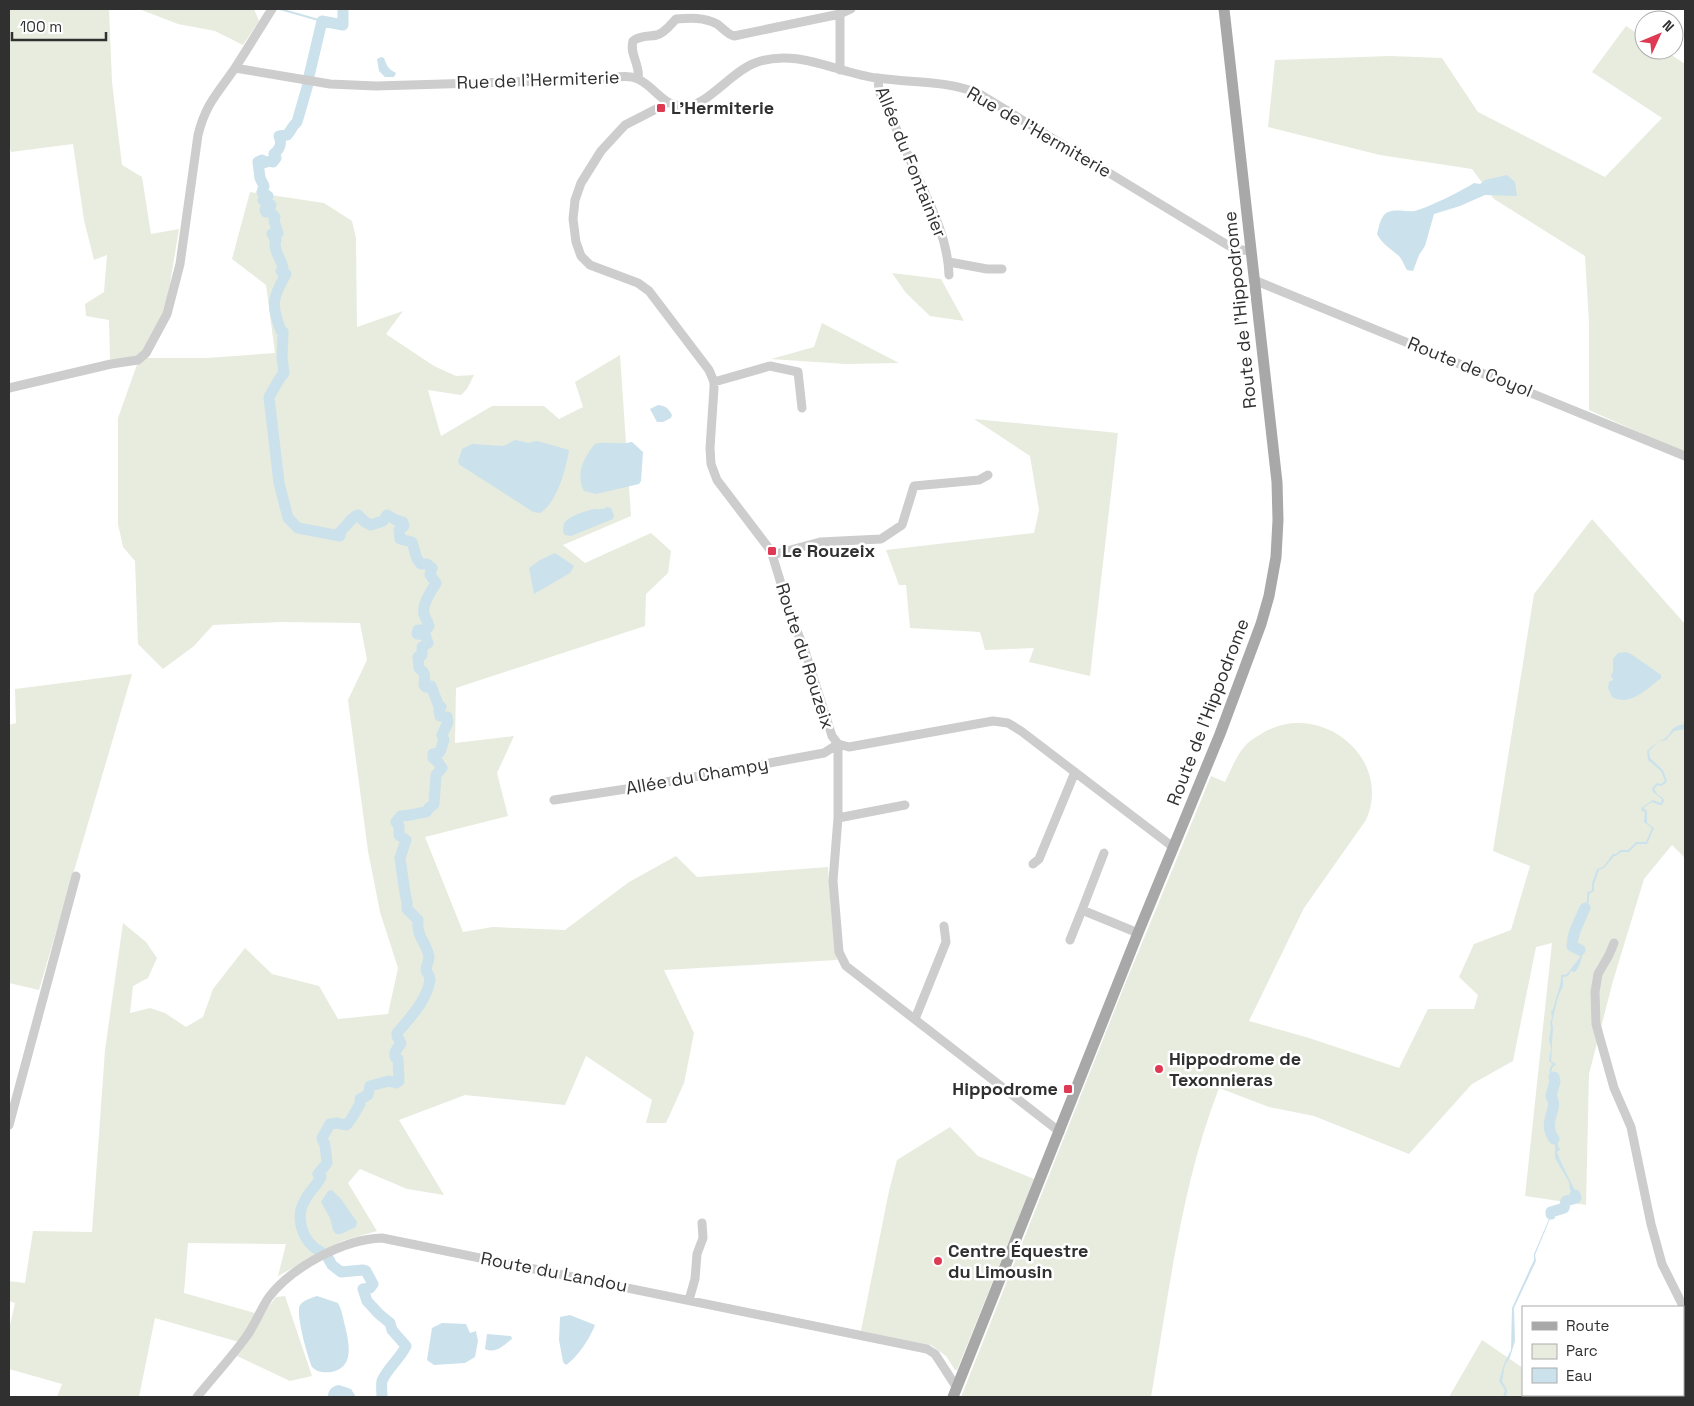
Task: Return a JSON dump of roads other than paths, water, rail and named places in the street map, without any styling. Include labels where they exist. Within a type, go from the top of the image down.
[{"type":"main road","name":"Route de l'Hippodrome","points":[[955,1393],[1172,847],[1220,734],[1261,624],[1269,596],[1276,557],[1278,520],[1277,482],[1224,9]]},
{"type":"street","points":[[9,388],[112,364],[128,363],[138,360],[146,353],[167,314],[173,296],[180,264],[198,134],[203,117],[209,103],[235,68],[272,9]]},
{"type":"street","points":[[638,79],[639,74],[631,46],[632,41],[645,36],[658,35],[676,18],[709,20],[734,36],[840,14],[851,9]]},
{"type":"street","points":[[840,14],[840,70]]},
{"type":"street","name":"Rue de l'Hermiterie","points":[[235,68],[330,84],[376,86],[604,79],[628,76],[638,79],[665,102],[688,106],[697,104],[735,74],[754,63],[772,58],[814,61],[840,70],[878,78],[937,82],[978,93],[1234,249],[1251,251]]},
{"type":"street","name":"Allée du Fontainier","points":[[878,78],[879,91],[942,235],[949,262],[949,275]]},
{"type":"street","points":[[665,102],[664,105],[625,126],[601,151],[581,183],[575,200],[574,219],[576,242],[581,256],[590,265],[638,283],[649,291],[709,370],[714,382],[770,366],[798,372],[802,408]]},
{"type":"street","points":[[949,262],[987,269],[1002,269]]},
{"type":"street","name":"Route de Coyol","points":[[1254,280],[1685,456]]},
{"type":"street","name":"Route du Rouzeix","points":[[714,382],[711,464],[717,480],[771,551],[832,736],[838,744],[849,747],[993,721],[1008,723],[1021,730],[1172,847]]},
{"type":"street","points":[[772,555],[820,542],[881,539],[902,525],[914,486],[979,480],[988,475]]},
{"type":"street","points":[[838,744],[838,818],[833,881],[839,952],[846,966],[1060,1132]]},
{"type":"street","name":"Allée du Champy","points":[[554,800],[639,787],[824,753],[838,744]]},
{"type":"street","points":[[1033,864],[1039,859],[1075,772]]},
{"type":"street","points":[[838,818],[906,805]]},
{"type":"street","points":[[1070,940],[1104,853]]},
{"type":"street","points":[[9,1125],[76,876]]},
{"type":"street","points":[[1082,910],[1138,932]]},
{"type":"street","points":[[915,1019],[946,942],[944,926]]},
{"type":"street","points":[[1614,943],[1598,974],[1595,992],[1596,1024],[1614,1088],[1631,1127],[1651,1224],[1662,1264],[1683,1306]]},
{"type":"street","points":[[689,1300],[703,1238],[702,1223]]},
{"type":"street","name":"Route du Landou","points":[[197,1397],[246,1337],[269,1298],[280,1285],[302,1268],[329,1253],[369,1238],[382,1238],[927,1349],[935,1354],[955,1393]]},
{"type":"water","points":[[384,58],[389,69],[396,73],[394,77],[385,77],[379,71],[377,59]]},
{"type":"water","points":[[1507,175],[1515,182],[1517,196],[1485,195],[1460,206],[1434,214],[1425,246],[1419,255],[1413,271],[1407,270],[1399,256],[1384,244],[1377,234],[1381,220],[1386,213],[1400,210],[1420,210],[1474,183],[1480,184],[1485,180]]},
{"type":"water","points":[[658,405],[668,409],[672,415],[671,418],[663,422],[657,422],[650,409]]},
{"type":"water","points":[[515,440],[529,443],[536,441],[569,450],[566,466],[556,494],[540,513],[533,512],[458,462],[462,449],[472,444],[504,446]]},
{"type":"water","points":[[632,442],[643,452],[641,481],[639,484],[596,494],[584,491],[580,478],[582,466],[587,454],[595,444]]},
{"type":"water","points":[[611,508],[614,515],[613,519],[571,536],[565,535],[563,531],[564,523],[570,518],[587,511]]},
{"type":"water","points":[[555,553],[574,566],[570,573],[534,594],[529,568]]},
{"type":"water","points":[[1626,652],[1661,675],[1661,678],[1638,695],[1625,700],[1619,700],[1612,697],[1608,688],[1609,682],[1613,680],[1611,675],[1613,672],[1613,659],[1618,653]]},
{"type":"water","points":[[1684,724],[1685,729],[1674,731],[1666,740],[1659,742],[1667,737],[1675,727]]},
{"type":"water","points":[[1657,743],[1649,751],[1650,758],[1663,770],[1667,781],[1654,789],[1663,798],[1662,805],[1652,802],[1643,808],[1647,811],[1647,823],[1654,828],[1647,844],[1637,844],[1629,852],[1621,852],[1614,856],[1604,868],[1599,870],[1594,884],[1594,891],[1589,894],[1589,901],[1579,921],[1587,901],[1587,893],[1592,890],[1592,883],[1597,869],[1603,867],[1613,854],[1620,850],[1628,850],[1636,842],[1646,842],[1652,828],[1644,822],[1645,812],[1641,808],[1653,800],[1661,803],[1662,799],[1653,792],[1652,788],[1657,783],[1661,784],[1665,781],[1661,771],[1648,760],[1647,751]]},
{"type":"water","points":[[1572,941],[1583,951],[1583,954],[1575,972],[1571,971],[1568,976],[1563,977],[1563,986],[1558,997],[1552,1022],[1551,1061],[1556,1064],[1552,1068],[1551,1073],[1556,1076],[1556,1079],[1553,1095],[1555,1114],[1551,1115],[1550,1132],[1556,1140],[1560,1150],[1557,1152],[1578,1198],[1578,1200],[1567,1202],[1566,1204],[1564,1203],[1574,1196],[1570,1190],[1569,1182],[1555,1158],[1555,1143],[1548,1137],[1548,1115],[1551,1113],[1553,1102],[1550,1096],[1554,1077],[1550,1073],[1550,1068],[1553,1064],[1549,1061],[1551,1048],[1549,1039],[1551,1011],[1553,1010],[1561,975],[1567,974],[1580,957],[1578,949],[1570,947]]},
{"type":"water","points":[[332,1190],[341,1199],[357,1222],[356,1227],[341,1234],[336,1234],[333,1230],[330,1218],[321,1202],[328,1191]]},
{"type":"water","points":[[1565,1209],[1557,1214],[1552,1214],[1535,1255],[1536,1261],[1514,1308],[1515,1341],[1510,1357],[1505,1365],[1502,1381],[1507,1390],[1506,1397],[1503,1397],[1505,1390],[1499,1381],[1504,1364],[1511,1350],[1512,1308],[1534,1260],[1534,1254],[1549,1219],[1550,1211]]},
{"type":"water","points":[[317,1296],[338,1303],[348,1340],[348,1354],[344,1366],[339,1370],[331,1372],[321,1372],[312,1367],[299,1317],[300,1305],[306,1300]]},
{"type":"water","points":[[570,1315],[595,1325],[583,1347],[566,1365],[563,1362],[559,1340],[560,1317]]},
{"type":"water","points":[[442,1323],[466,1324],[470,1333],[476,1331],[478,1341],[475,1357],[465,1363],[434,1365],[427,1360],[432,1328]]},
{"type":"water","points":[[487,1334],[511,1336],[512,1339],[493,1351],[485,1349]]},
{"type":"water","points":[[339,1385],[351,1389],[356,1397],[328,1397],[331,1389]]},
{"type":"waterway","points":[[280,9],[322,21]]},
{"type":"waterway","points":[[309,76],[322,21],[343,25],[343,9]]},
{"type":"waterway","points":[[308,84],[297,122],[287,135],[279,136],[281,143],[274,154],[276,158],[273,162],[263,163],[262,160],[258,162],[260,178],[264,186],[262,192],[268,196],[263,200],[271,205],[265,210],[266,212],[269,210],[275,217],[274,221],[278,233],[272,234],[276,240],[276,250],[283,268],[281,271],[286,274],[274,302],[274,308],[281,331],[283,332],[282,357],[284,373],[269,397],[279,483],[288,518],[298,528],[340,536],[340,532],[358,515],[371,525],[383,521],[387,515],[403,522],[404,526],[399,530],[400,539],[412,542],[417,559],[421,564],[427,564],[432,568],[430,575],[436,583],[424,606],[424,614],[429,626],[426,630],[418,630],[417,634],[425,635],[428,643],[422,647],[422,655],[418,657],[419,668],[423,671],[424,675],[424,685],[426,687],[431,686],[441,707],[439,710],[440,716],[447,717],[448,722],[442,735],[444,740],[440,752],[433,754],[433,758],[442,768],[436,775],[434,804],[426,812],[401,816],[396,822],[399,826],[399,835],[406,840],[400,858],[407,909],[418,920],[420,935],[428,952],[429,959],[426,969],[430,978],[429,986],[418,1008],[397,1033],[401,1043],[395,1052],[395,1057],[398,1059],[399,1081],[396,1083],[389,1081],[370,1086],[368,1095],[360,1099],[360,1104],[348,1123],[346,1125],[330,1124],[322,1138],[325,1145],[327,1163],[318,1174],[321,1177],[305,1200],[300,1214],[300,1222],[305,1236],[309,1243],[321,1252]]},
{"type":"waterway","points":[[1580,950],[1572,946],[1572,941],[1585,908]]},
{"type":"waterway","points":[[1554,1077],[1555,1081],[1551,1096],[1553,1106],[1549,1126],[1554,1139]]},
{"type":"waterway","points":[[1551,1214],[1551,1212],[1564,1208],[1566,1201],[1576,1198],[1575,1195]]},
{"type":"waterway","points":[[328,1258],[332,1265],[341,1272],[366,1271],[373,1284],[370,1288],[363,1289],[367,1301],[390,1323],[392,1330],[406,1346],[387,1371],[382,1381],[382,1397]]},
{"type":"place","name":"L'Hermiterie","points":[[661,108]]},
{"type":"place","name":"Le Rouzeix","points":[[772,551]]},
{"type":"place","name":"Hippodrome de Texonnieras","points":[[1159,1069]]},
{"type":"place","name":"Hippodrome","points":[[1068,1089]]},
{"type":"place","name":"Centre Équestre du Limousin","points":[[938,1261]]}]
